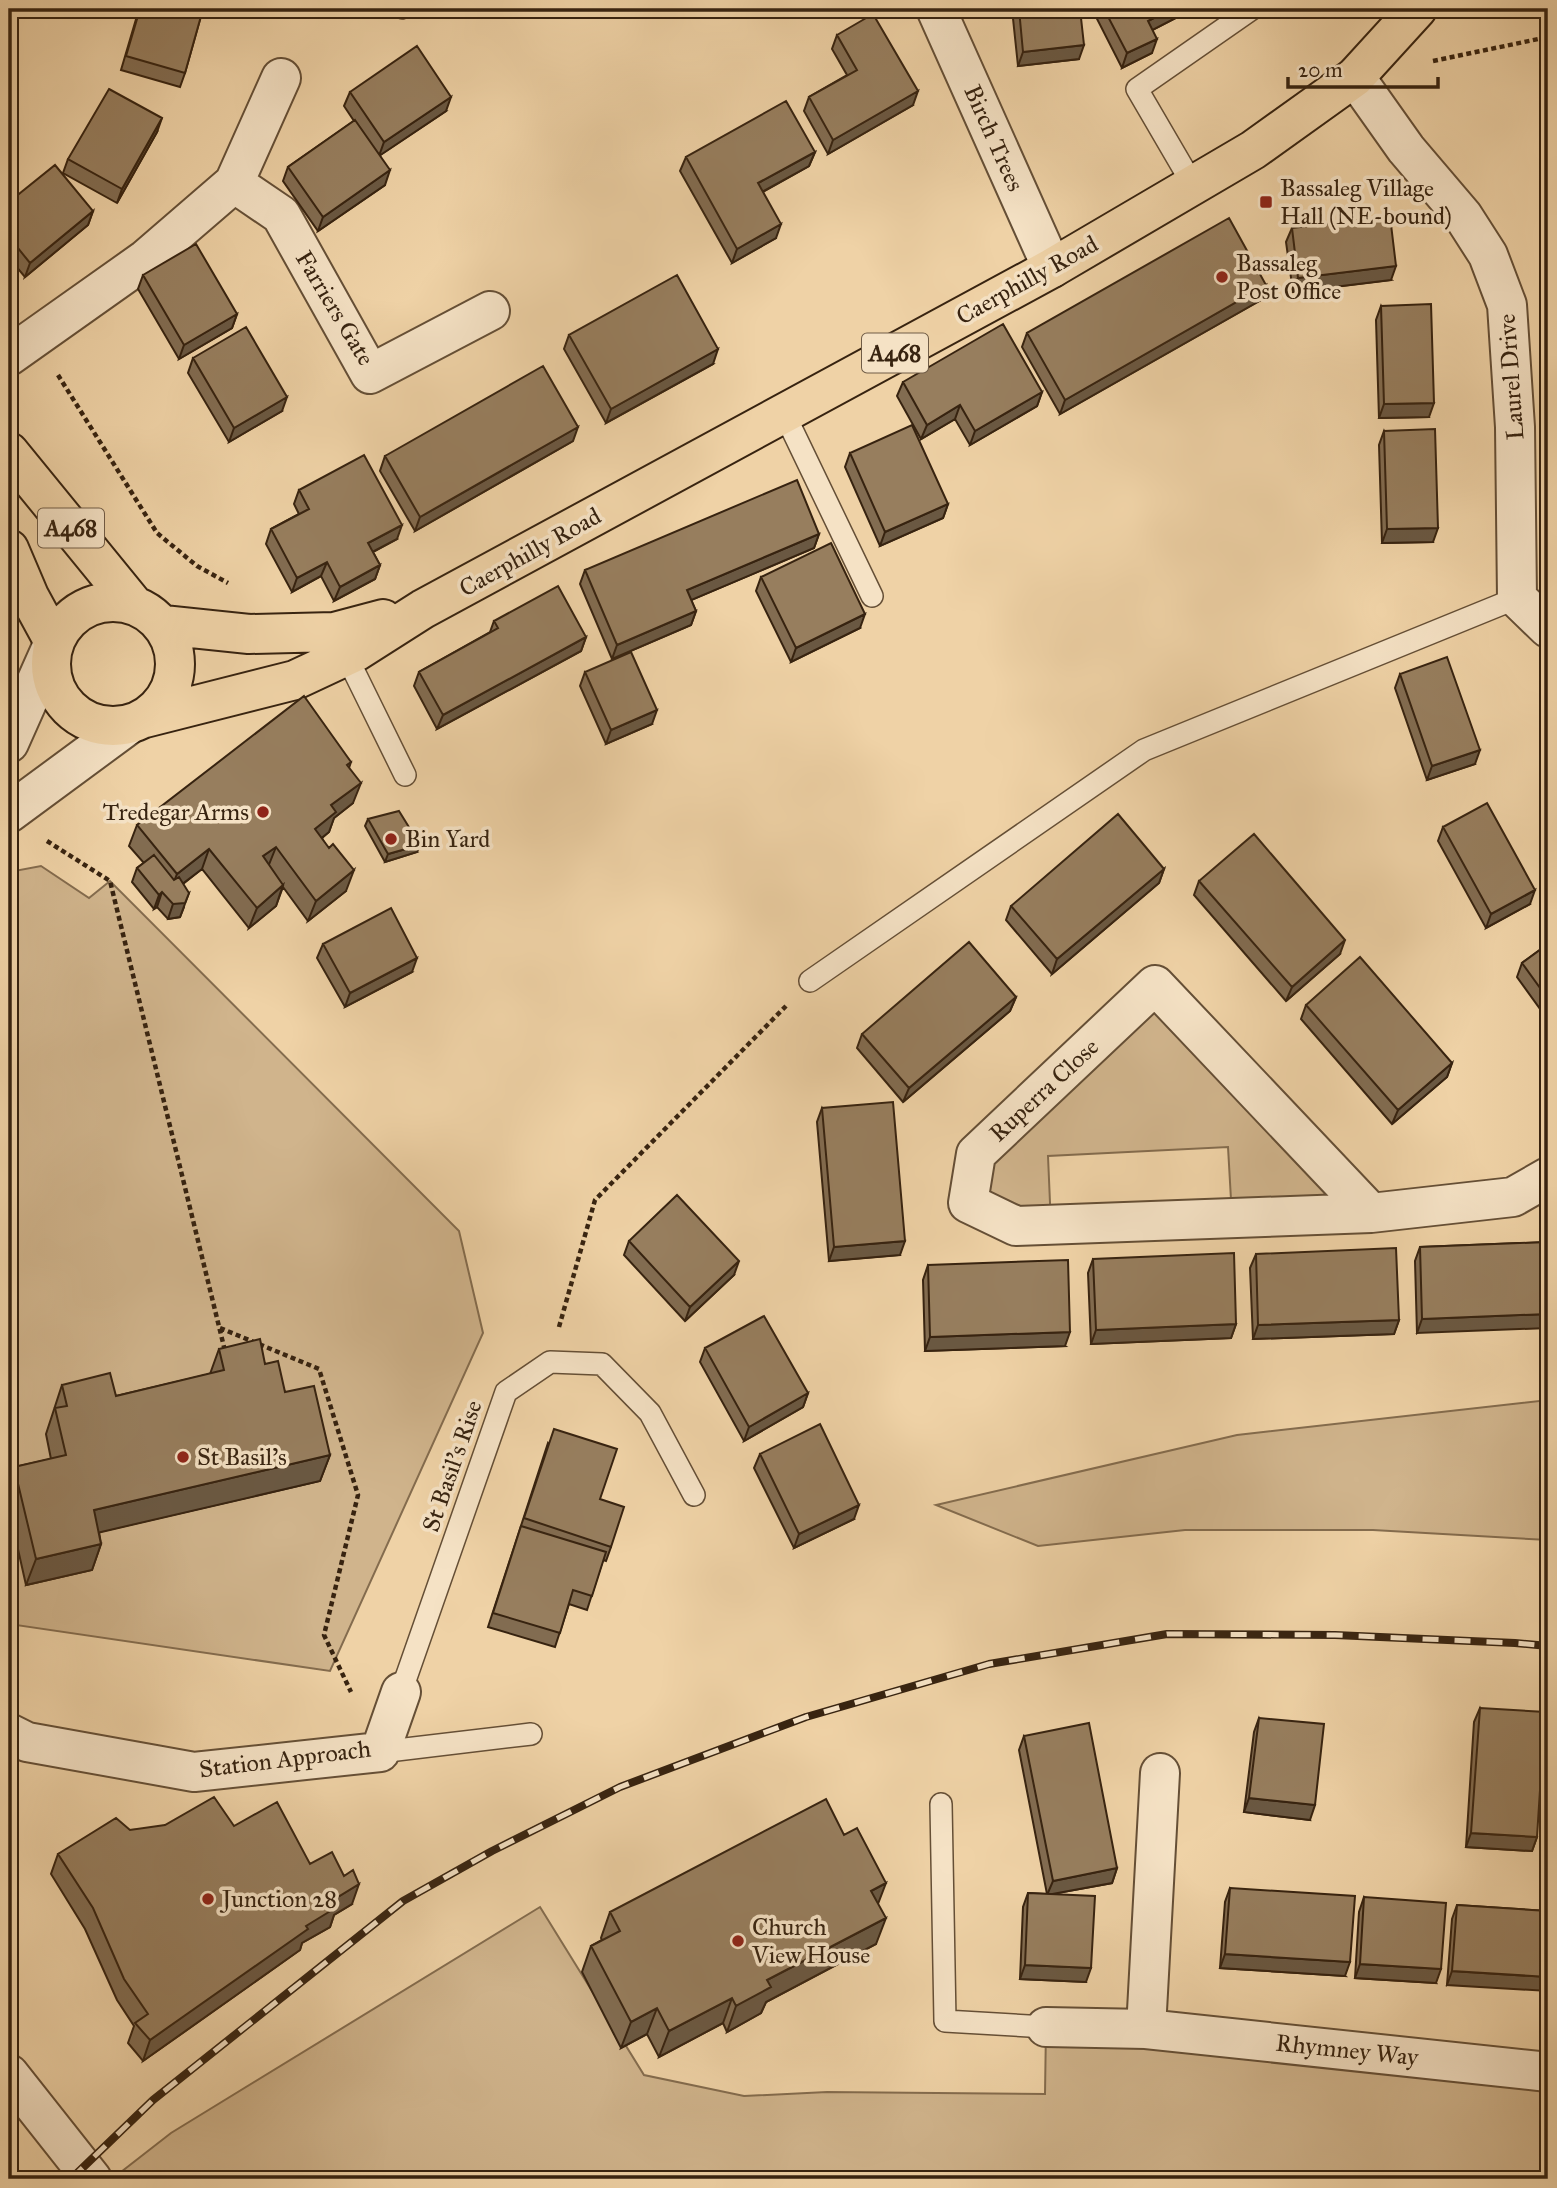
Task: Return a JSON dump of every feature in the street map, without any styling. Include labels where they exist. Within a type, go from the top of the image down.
[{"type":"main road","name":"Caerphilly Road","points":[[54,642],[50,665],[53,683],[64,703],[79,717],[100,726],[136,722],[295,680],[340,644],[423,609],[1052,268],[1253,150],[1355,77],[1417,9]]},
{"type":"main road","name":"A468","points":[[9,452],[133,604]]},
{"type":"main road","name":"A468","points":[[9,549],[29,596],[54,642]]},
{"type":"main road","points":[[54,642],[65,623],[87,606],[109,601],[133,604]]},
{"type":"main road","name":"Caerphilly Road","points":[[133,604],[147,611],[163,625],[174,645],[176,661],[174,681],[168,696],[136,722]]},
{"type":"main road","name":"Caerphilly Road","points":[[163,625],[340,644]]},
{"type":"street","name":"Birch Trees","points":[[936,9],[1052,268]]},
{"type":"street","name":"Laurel Drive","points":[[1355,77],[1406,149],[1463,216],[1488,254],[1507,305],[1516,427],[1517,598]]},
{"type":"street","points":[[20,347],[146,259],[234,183],[281,78]]},
{"type":"street","name":"Farriers Gate","points":[[234,183],[281,215],[370,374],[489,311]]},
{"type":"street","points":[[1517,598],[1548,628]]},
{"type":"street","points":[[9,743],[54,642]]},
{"type":"street","name":"Caerphilly Road","points":[[9,813],[136,722]]},
{"type":"street","name":"Ruperra Close","points":[[1371,1213],[1155,985],[976,1154],[968,1203],[1016,1226],[1371,1213],[1514,1197],[1548,1177]]},
{"type":"street","name":"Station Approach","points":[[9,1733],[27,1742],[194,1772],[380,1752],[401,1692]]},
{"type":"street","points":[[1146,2029],[1160,1773]]},
{"type":"street","name":"Rhymney Way","points":[[1046,2027],[1146,2029],[1548,2072]]},
{"type":"street","points":[[9,2074],[92,2179]]},
{"type":"lane","points":[[1194,185],[1137,89],[1252,9]]},
{"type":"lane","points":[[784,413],[872,596]]},
{"type":"lane","points":[[810,981],[1144,750],[1517,598]]},
{"type":"lane","points":[[340,644],[405,775]]},
{"type":"lane","points":[[550,1362],[602,1364],[650,1413],[694,1495]]},
{"type":"lane","name":"St Basil's Rise","points":[[401,1692],[506,1392],[550,1362]]},
{"type":"lane","points":[[380,1752],[531,1734]]},
{"type":"lane","points":[[941,1804],[945,2021],[1046,2027]]},
{"type":"path","points":[[1432,61],[1548,37]]},
{"type":"path","points":[[20,347],[55,370],[157,533],[197,566],[238,589]]},
{"type":"path","points":[[43,839],[110,881],[227,1359]]},
{"type":"path","points":[[550,1362],[595,1200],[810,981]]},
{"type":"path","points":[[219,1328],[319,1369],[358,1494],[324,1635],[380,1752]]},
{"type":"shaded area","points":[[41,866],[89,898],[110,881],[459,1231],[483,1333],[330,1671],[9,1624],[9,872]]},
{"type":"shaded area","points":[[1155,985],[1371,1213],[1232,1217],[1228,1147],[1048,1156],[1051,1226],[968,1203],[976,1154]]},
{"type":"shaded area","points":[[1548,1400],[1548,1540],[1373,1530],[1185,1530],[1038,1546],[936,1505],[1237,1435]]},
{"type":"shaded area","points":[[540,1907],[644,2075],[744,2096],[827,2092],[1045,2094],[1046,2027],[1548,2072],[1548,2179],[112,2179],[171,2133]]},
{"type":"building","points":[[140,9],[203,9],[185,73],[126,56]]},
{"type":"building","points":[[1019,9],[1080,9],[1084,45],[1023,52]]},
{"type":"building","points":[[1104,9],[1171,9],[1148,21],[1157,39],[1127,53]]},
{"type":"building","points":[[873,14],[918,91],[833,140],[809,97],[857,70],[837,35]]},
{"type":"building","points":[[417,46],[451,97],[384,142],[350,92]]},
{"type":"building","points":[[109,89],[162,118],[122,189],[68,159]]},
{"type":"building","points":[[786,101],[815,152],[758,183],[781,224],[737,249],[686,157]]},
{"type":"building","points":[[355,120],[390,170],[323,217],[288,167]]},
{"type":"building","points":[[55,165],[93,211],[30,263],[9,237],[9,202]]},
{"type":"building","points":[[1390,216],[1396,266],[1298,278],[1292,228]]},
{"type":"building","points":[[1229,218],[1266,285],[1065,400],[1027,333]]},
{"type":"building","points":[[196,244],[237,314],[184,345],[143,275]]},
{"type":"building","points":[[677,275],[718,349],[611,409],[569,335]]},
{"type":"building","points":[[1431,304],[1434,403],[1384,404],[1381,306]]},
{"type":"building","points":[[1003,324],[1042,392],[975,431],[960,405],[927,425],[903,382]]},
{"type":"building","points":[[246,327],[287,397],[234,428],[193,358]]},
{"type":"building","points":[[543,366],[578,427],[420,517],[385,456]]},
{"type":"building","points":[[912,425],[948,504],[885,532],[850,453]]},
{"type":"building","points":[[1435,429],[1438,528],[1387,529],[1384,431]]},
{"type":"building","points":[[364,455],[402,525],[368,543],[380,565],[340,587],[327,562],[297,578],[271,529],[309,509],[299,490]]},
{"type":"building","points":[[797,480],[819,534],[687,590],[696,611],[617,645],[585,570]]},
{"type":"building","points":[[831,543],[865,614],[796,648],[761,577]]},
{"type":"building","points":[[558,586],[586,637],[443,715],[419,672],[498,628],[494,621]]},
{"type":"building","points":[[631,652],[657,710],[611,730],[585,672]]},
{"type":"building","points":[[1447,657],[1480,750],[1432,766],[1400,674]]},
{"type":"building","points":[[304,696],[351,762],[347,765],[361,783],[331,805],[336,812],[315,829],[329,848],[333,844],[354,870],[316,901],[276,847],[263,856],[283,885],[257,908],[209,849],[177,874],[137,825]]},
{"type":"building","points":[[1487,803],[1535,890],[1491,914],[1443,827]]},
{"type":"building","name":"Bin Yard","points":[[399,811],[420,845],[388,854],[368,819]]},
{"type":"building","points":[[1118,814],[1164,869],[1057,959],[1011,906]]},
{"type":"building","points":[[1254,834],[1345,940],[1292,987],[1199,881]]},
{"type":"building","points":[[154,855],[174,880],[179,877],[189,893],[185,903],[173,904],[162,892],[159,895],[137,868]]},
{"type":"building","points":[[391,908],[417,958],[350,993],[323,944]]},
{"type":"building","points":[[969,942],[1016,997],[909,1088],[862,1034]]},
{"type":"building","points":[[1548,944],[1548,999],[1522,963]]},
{"type":"building","points":[[1360,957],[1452,1063],[1398,1110],[1306,1005]]},
{"type":"building","points":[[893,1102],[905,1241],[834,1247],[822,1108]]},
{"type":"building","points":[[677,1195],[739,1261],[690,1307],[629,1241]]},
{"type":"building","points":[[1548,1242],[1548,1314],[1422,1319],[1420,1247]]},
{"type":"building","points":[[1396,1248],[1399,1320],[1258,1325],[1256,1254]]},
{"type":"building","points":[[1234,1253],[1236,1324],[1096,1330],[1093,1259]]},
{"type":"building","points":[[1068,1260],[1070,1332],[930,1337],[928,1265]]},
{"type":"building","points":[[764,1316],[808,1393],[749,1427],[705,1348]]},
{"type":"building","name":"St Basil's","points":[[260,1339],[265,1364],[278,1361],[285,1392],[314,1386],[330,1455],[94,1510],[101,1544],[36,1559],[14,1467],[66,1455],[55,1408],[67,1406],[62,1385],[110,1373],[116,1396],[224,1370],[219,1349]]},
{"type":"building","points":[[820,1424],[859,1505],[799,1534],[760,1454]]},
{"type":"building","points":[[554,1429],[617,1449],[600,1499],[624,1507],[611,1547],[524,1518]]},
{"type":"building","points":[[521,1526],[606,1552],[592,1596],[573,1590],[560,1633],[493,1613]]},
{"type":"building","points":[[1480,1708],[1545,1712],[1537,1837],[1471,1833]]},
{"type":"building","points":[[1259,1718],[1324,1724],[1315,1805],[1249,1798]]},
{"type":"building","points":[[1089,1723],[1117,1868],[1053,1881],[1024,1736]]},
{"type":"building","points":[[214,1797],[234,1826],[277,1802],[310,1864],[332,1852],[344,1876],[353,1870],[359,1884],[333,1900],[337,1907],[306,1926],[308,1929],[150,2040],[135,2023],[148,2014],[124,1979],[93,1908],[58,1854],[116,1818],[130,1830],[165,1825]]},
{"type":"building","name":"Church View House","points":[[826,1799],[844,1835],[857,1828],[886,1883],[871,1891],[886,1918],[767,1980],[771,1987],[736,2006],[732,1998],[669,2031],[657,2008],[631,2022],[591,1946],[620,1931],[610,1912]]},
{"type":"building","points":[[1230,1888],[1355,1896],[1350,1962],[1225,1954]]},
{"type":"building","points":[[1028,1893],[1095,1896],[1091,1968],[1025,1965]]},
{"type":"building","points":[[1364,1897],[1446,1903],[1441,1969],[1360,1964]]},
{"type":"building","points":[[1457,1905],[1548,1911],[1548,1977],[1452,1971]]},
{"type":"railway","points":[[71,2179],[153,2100],[403,1901],[492,1851],[620,1787],[806,1717],[989,1664],[1167,1634],[1335,1635],[1548,1646]]},
{"type":"place","name":"Bassaleg Village Hall (NE-bound)","points":[[1266,202]]},
{"type":"place","name":"Bassaleg Post Office","points":[[1222,277]]},
{"type":"place","name":"Tredegar Arms","points":[[263,812]]},
{"type":"place","name":"Bin Yard","points":[[391,839]]},
{"type":"place","name":"St Basil's","points":[[183,1457]]},
{"type":"place","name":"Junction 28","points":[[208,1899]]},
{"type":"place","name":"Church View House","points":[[738,1941]]}]
